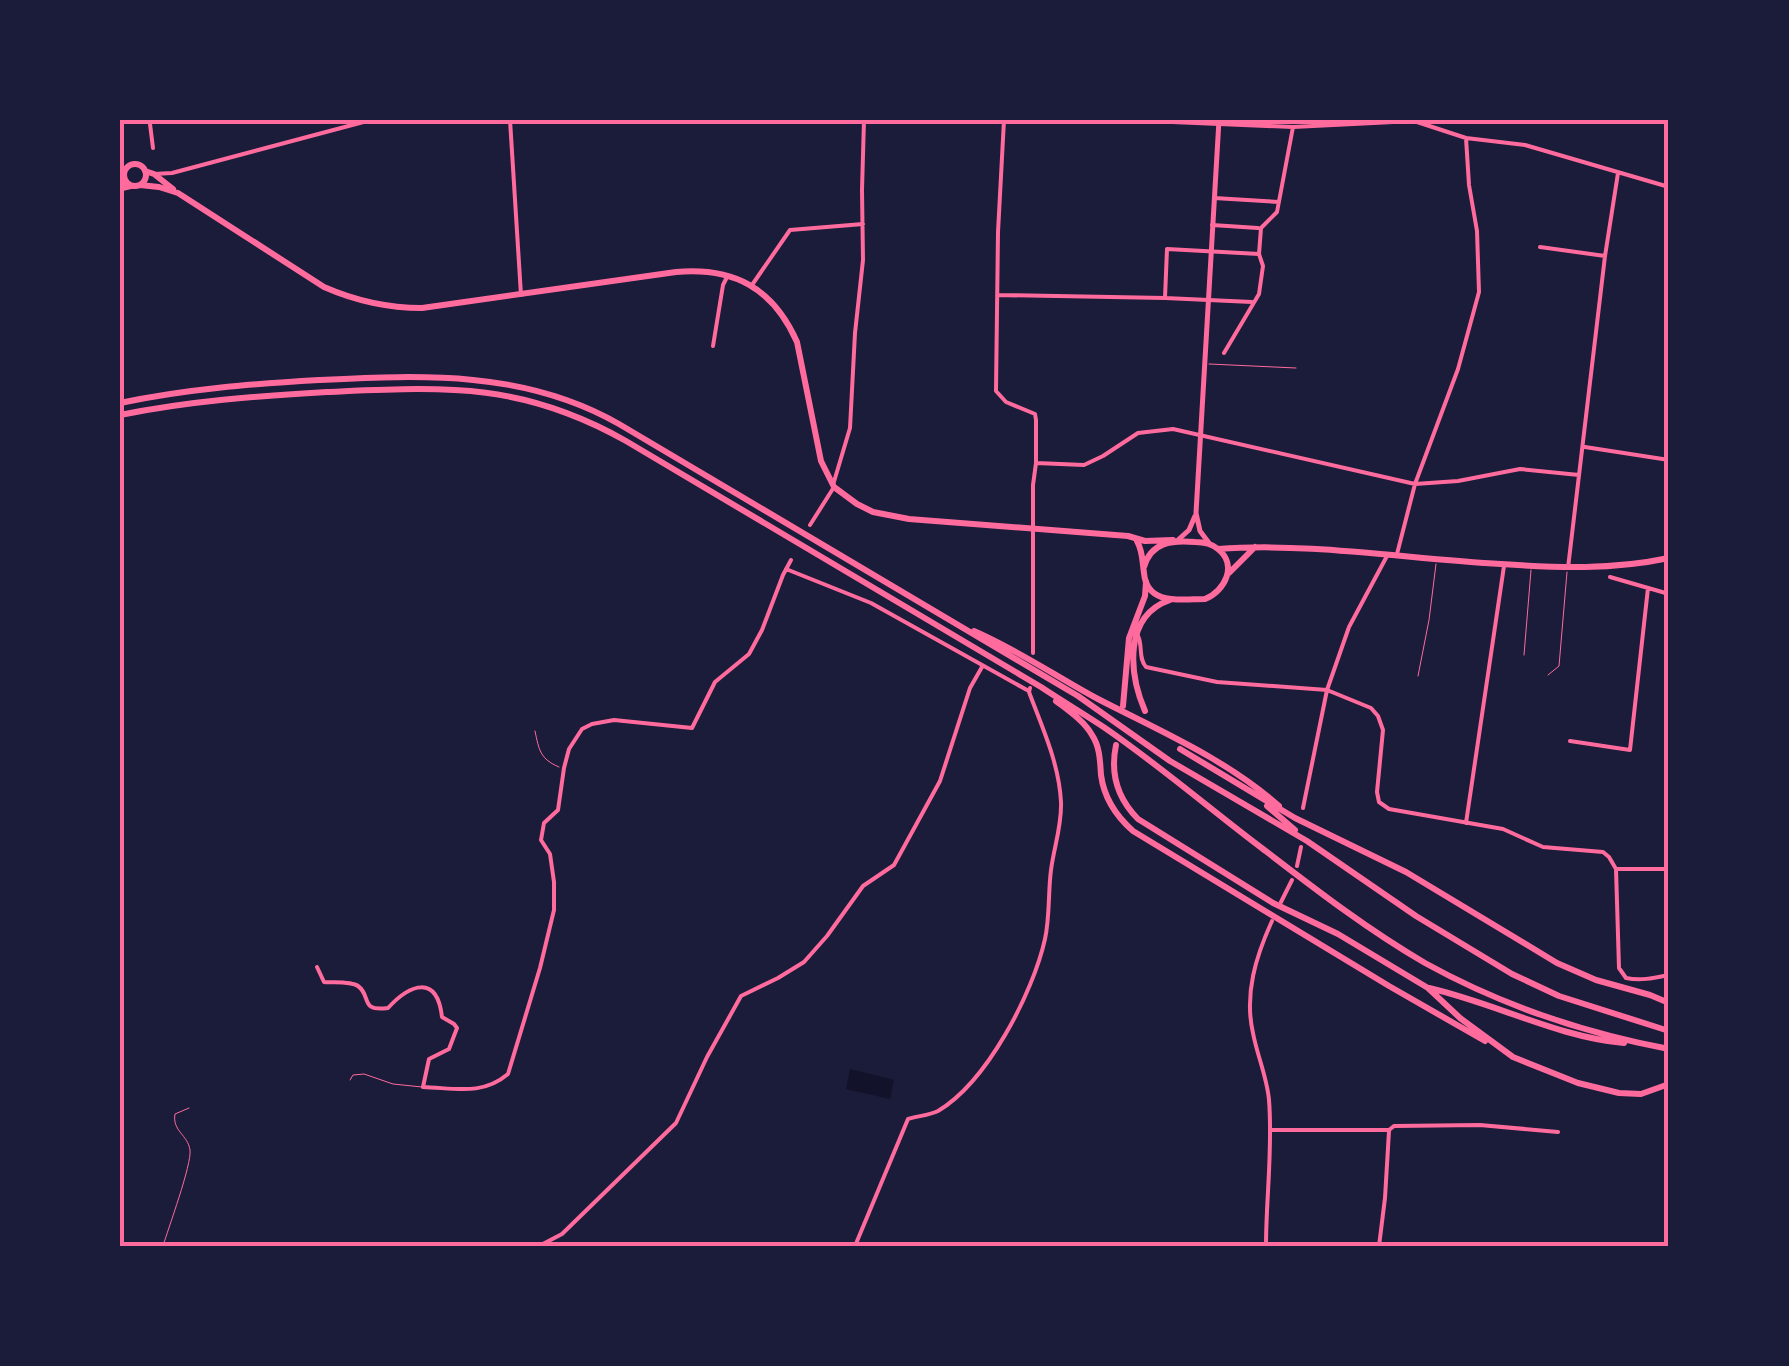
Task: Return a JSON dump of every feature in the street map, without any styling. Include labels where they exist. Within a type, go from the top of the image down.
[{"type":"main road","points":[[137,185],[146,177],[144,171],[140,166],[120,162],[124,178],[137,185],[162,184]]},
{"type":"main road","points":[[124,178],[125,170],[134,164]]},
{"type":"main road","points":[[144,171],[324,287],[349,298],[399,308],[687,272],[728,275],[752,286],[781,312],[797,342],[819,453],[833,486],[857,504],[887,516],[946,524],[1128,536],[1136,540],[1176,540],[1215,547],[1256,546],[1567,568],[1610,568],[1669,558]]},
{"type":"main road","points":[[120,403],[237,385],[396,376],[468,378],[538,390],[576,403],[609,418],[1078,696],[1182,768],[1512,974],[1560,996],[1669,1030]]},
{"type":"main road","points":[[120,416],[235,397],[416,388],[496,393],[548,405],[590,421],[1107,729],[1328,898],[1413,955],[1522,1008],[1669,1050]]},
{"type":"main road","points":[[1122,706],[1129,638],[1145,596],[1142,550],[1136,540]]},
{"type":"main road","points":[[1144,567],[1150,552],[1176,540]]},
{"type":"main road","points":[[1145,712],[1134,665],[1140,622],[1148,611],[1170,600],[1212,596],[1256,546]]},
{"type":"main road","points":[[1215,547],[1226,560],[1228,574]]},
{"type":"main road","points":[[1146,582],[1155,594],[1170,600]]},
{"type":"main road","points":[[945,618],[1184,742],[1244,778],[1288,814]]},
{"type":"main road","points":[[1040,687],[1094,737],[1102,784],[1110,803],[1133,831],[1513,1057],[1578,1084],[1619,1094],[1641,1094],[1669,1084]]},
{"type":"main road","points":[[1116,745],[1113,770],[1118,790],[1138,819],[1285,910],[1338,934],[1428,988],[1460,1018],[1513,1057]]},
{"type":"main road","points":[[1180,749],[1256,797],[1406,872],[1557,963],[1669,1003]]},
{"type":"main road","points":[[1256,797],[1304,844]]},
{"type":"main road","points":[[1428,988],[1459,994],[1584,1036],[1646,1045]]},
{"type":"street","points":[[154,174],[172,173],[351,122],[371,120]]},
{"type":"street","points":[[510,120],[521,295]]},
{"type":"street","points":[[810,525],[833,486],[850,428],[863,260],[864,120]]},
{"type":"street","points":[[1004,120],[996,391],[1006,402],[1035,414],[1033,653]]},
{"type":"street","points":[[1124,120],[1293,127],[1414,121],[1466,138],[1525,146],[1669,187]]},
{"type":"street","points":[[1176,540],[1190,530],[1196,513],[1219,122]]},
{"type":"street","points":[[150,124],[153,148]]},
{"type":"street","points":[[1224,353],[1259,294],[1261,228],[1278,212],[1293,127]]},
{"type":"street","points":[[1304,808],[1326,690],[1349,627],[1392,556],[1458,369],[1478,292],[1477,231],[1466,138]]},
{"type":"street","points":[[1567,568],[1618,172]]},
{"type":"street","points":[[162,184],[172,173]]},
{"type":"street","points":[[120,204],[124,178]]},
{"type":"street","points":[[120,190],[137,185]]},
{"type":"street","points":[[1214,198],[1280,202]]},
{"type":"street","points":[[752,286],[790,230],[862,224]]},
{"type":"street","points":[[1212,225],[1258,228]]},
{"type":"street","points":[[1540,247],[1606,256]]},
{"type":"street","points":[[1165,298],[1167,249],[1258,254]]},
{"type":"street","points":[[713,346],[728,275]]},
{"type":"street","points":[[997,295],[1252,302]]},
{"type":"street","points":[[1036,463],[1084,465],[1126,439],[1173,429],[1415,484],[1520,470],[1580,474]]},
{"type":"street","points":[[1583,447],[1669,460]]},
{"type":"street","points":[[1196,513],[1200,531],[1215,547]]},
{"type":"street","points":[[317,967],[324,982],[361,988],[370,1007],[376,1009],[388,1008],[413,988],[432,990],[438,997],[442,1017],[457,1028],[449,1049],[429,1059],[423,1087],[481,1090],[496,1085],[508,1074],[554,910],[550,854],[541,840],[544,823],[558,810],[564,768],[575,738],[592,724],[614,720],[692,728],[715,682],[750,654],[791,560]]},
{"type":"street","points":[[1466,824],[1505,564]]},
{"type":"street","points":[[786,569],[871,602],[982,667],[1030,690],[1056,771],[1061,803],[1050,871],[1046,936],[1040,962],[1012,1023],[988,1062],[965,1088],[936,1112],[908,1119],[854,1246]]},
{"type":"street","points":[[1610,577],[1669,594]]},
{"type":"street","points":[[1570,741],[1630,750],[1648,588]]},
{"type":"street","points":[[1137,634],[1146,667],[1217,682],[1326,690],[1366,706],[1378,716],[1384,737],[1378,792],[1379,802],[1389,809],[1503,829],[1544,847],[1603,852],[1616,869],[1619,968],[1626,978],[1633,979],[1669,975]]},
{"type":"street","points":[[539,1246],[562,1234],[676,1122],[741,996],[804,962],[863,886],[894,864],[940,781],[970,688],[982,667]]},
{"type":"street","points":[[1297,866],[1304,844]]},
{"type":"street","points":[[1616,869],[1669,870]]},
{"type":"street","points":[[1281,902],[1292,880]]},
{"type":"street","points":[[1266,1246],[1268,1095],[1249,1002],[1252,977],[1272,921]]},
{"type":"street","points":[[1270,1130],[1480,1125],[1558,1132]]},
{"type":"street","points":[[1379,1246],[1389,1130]]},
{"type":"lane","points":[[1205,364],[1296,368]]},
{"type":"lane","points":[[1418,676],[1437,561]]},
{"type":"lane","points":[[1524,655],[1531,566]]},
{"type":"lane","points":[[1548,676],[1559,666],[1567,568]]},
{"type":"lane","points":[[535,731],[546,760],[564,768]]},
{"type":"lane","points":[[350,1080],[352,1075],[364,1074],[393,1084],[423,1087]]},
{"type":"lane","points":[[163,1246],[191,1154],[186,1136],[174,1122],[175,1114],[189,1108]]},
{"type":"shaded area","points":[[850,1069],[894,1080],[890,1099],[846,1089]]}]
